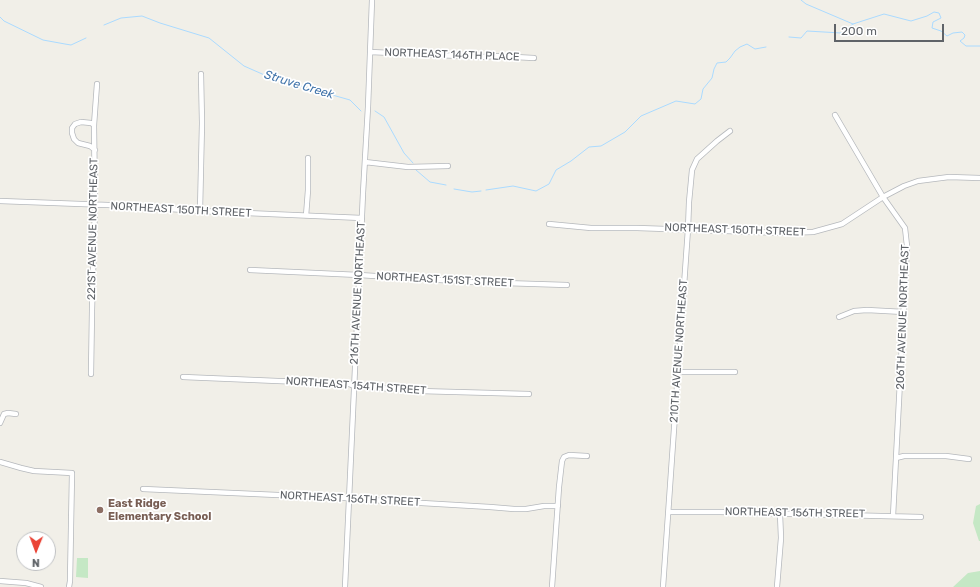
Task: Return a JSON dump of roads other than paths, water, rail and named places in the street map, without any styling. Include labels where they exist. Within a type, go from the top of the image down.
[{"type":"street","name":"216TH AVENUE NORTHEAST","points":[[345,587],[372,0]]},
{"type":"street","name":"NORTHEAST 146TH PLACE","points":[[370,52],[534,58]]},
{"type":"street","points":[[200,211],[202,123],[201,74]]},
{"type":"street","name":"221ST AVENUE NORTHEAST","points":[[91,374],[95,205],[94,125],[97,84]]},
{"type":"street","name":"206TH AVENUE NORTHEAST","points":[[835,115],[884,197],[905,228],[907,246],[893,516]]},
{"type":"street","points":[[94,125],[91,123],[81,122],[75,124],[72,128],[72,133],[74,139],[78,143],[90,146],[94,150]]},
{"type":"street","name":"210TH AVENUE NORTHEAST","points":[[663,587],[692,170],[700,155],[730,131]]},
{"type":"street","points":[[306,216],[308,158]]},
{"type":"street","points":[[365,162],[408,167],[448,166]]},
{"type":"street","name":"NORTHEAST 150TH STREET","points":[[548,224],[591,228],[813,232],[842,224],[884,197],[904,186],[918,181],[949,177],[980,178]]},
{"type":"street","name":"NORTHEAST 150TH STREET","points":[[0,201],[362,218]]},
{"type":"street","name":"NORTHEAST 151ST STREET","points":[[250,270],[472,282],[567,285]]},
{"type":"street","points":[[839,317],[854,311],[867,310],[904,312]]},
{"type":"street","points":[[678,372],[735,372]]},
{"type":"street","name":"NORTHEAST 154TH STREET","points":[[183,377],[349,384],[354,386],[419,391],[529,394]]},
{"type":"street","points":[[0,423],[4,414],[16,414]]},
{"type":"street","points":[[552,587],[562,461],[564,457],[569,455],[587,456]]},
{"type":"street","points":[[896,458],[904,456],[946,456],[969,459]]},
{"type":"street","points":[[0,462],[34,471],[72,473],[69,587]]},
{"type":"street","name":"NORTHEAST 156TH STREET","points":[[143,489],[514,509],[558,506]]},
{"type":"street","name":"NORTHEAST 156TH STREET","points":[[669,512],[921,517]]},
{"type":"street","points":[[777,587],[781,538],[780,514]]},
{"type":"street","points":[[0,581],[26,583],[41,587]]},
{"type":"waterway","points":[[801,0],[806,4],[853,24]]},
{"type":"waterway","name":"Struve Creek","points":[[789,37],[801,38],[807,31],[841,33],[853,24],[884,14],[911,21],[934,12],[939,13],[941,18],[933,22],[932,28],[941,31],[947,36],[953,33],[962,32],[965,35],[960,41],[966,46],[980,46]]},
{"type":"waterway","name":"Struve Creek","points":[[104,25],[121,18],[142,16],[209,38],[244,66],[269,77],[350,100],[361,111]]},
{"type":"waterway","name":"Struve Creek","points":[[0,17],[4,21],[43,40],[71,45],[86,38]]},
{"type":"waterway","name":"Struve Creek","points":[[486,190],[513,186],[536,191],[549,184],[556,170],[589,147],[601,146],[625,132],[641,116],[676,101],[695,104],[701,99],[703,89],[712,78],[717,63],[726,62],[740,47],[747,44],[755,49],[766,47]]},
{"type":"waterway","name":"Struve Creek","points":[[375,111],[384,117],[404,153],[413,163]]},
{"type":"waterway","name":"Struve Creek","points":[[416,170],[430,182],[446,185]]},
{"type":"waterway","name":"Struve Creek","points":[[454,189],[472,192],[481,191]]},
{"type":"place","name":"East Ridge Elementary School","points":[[100,510]]}]
